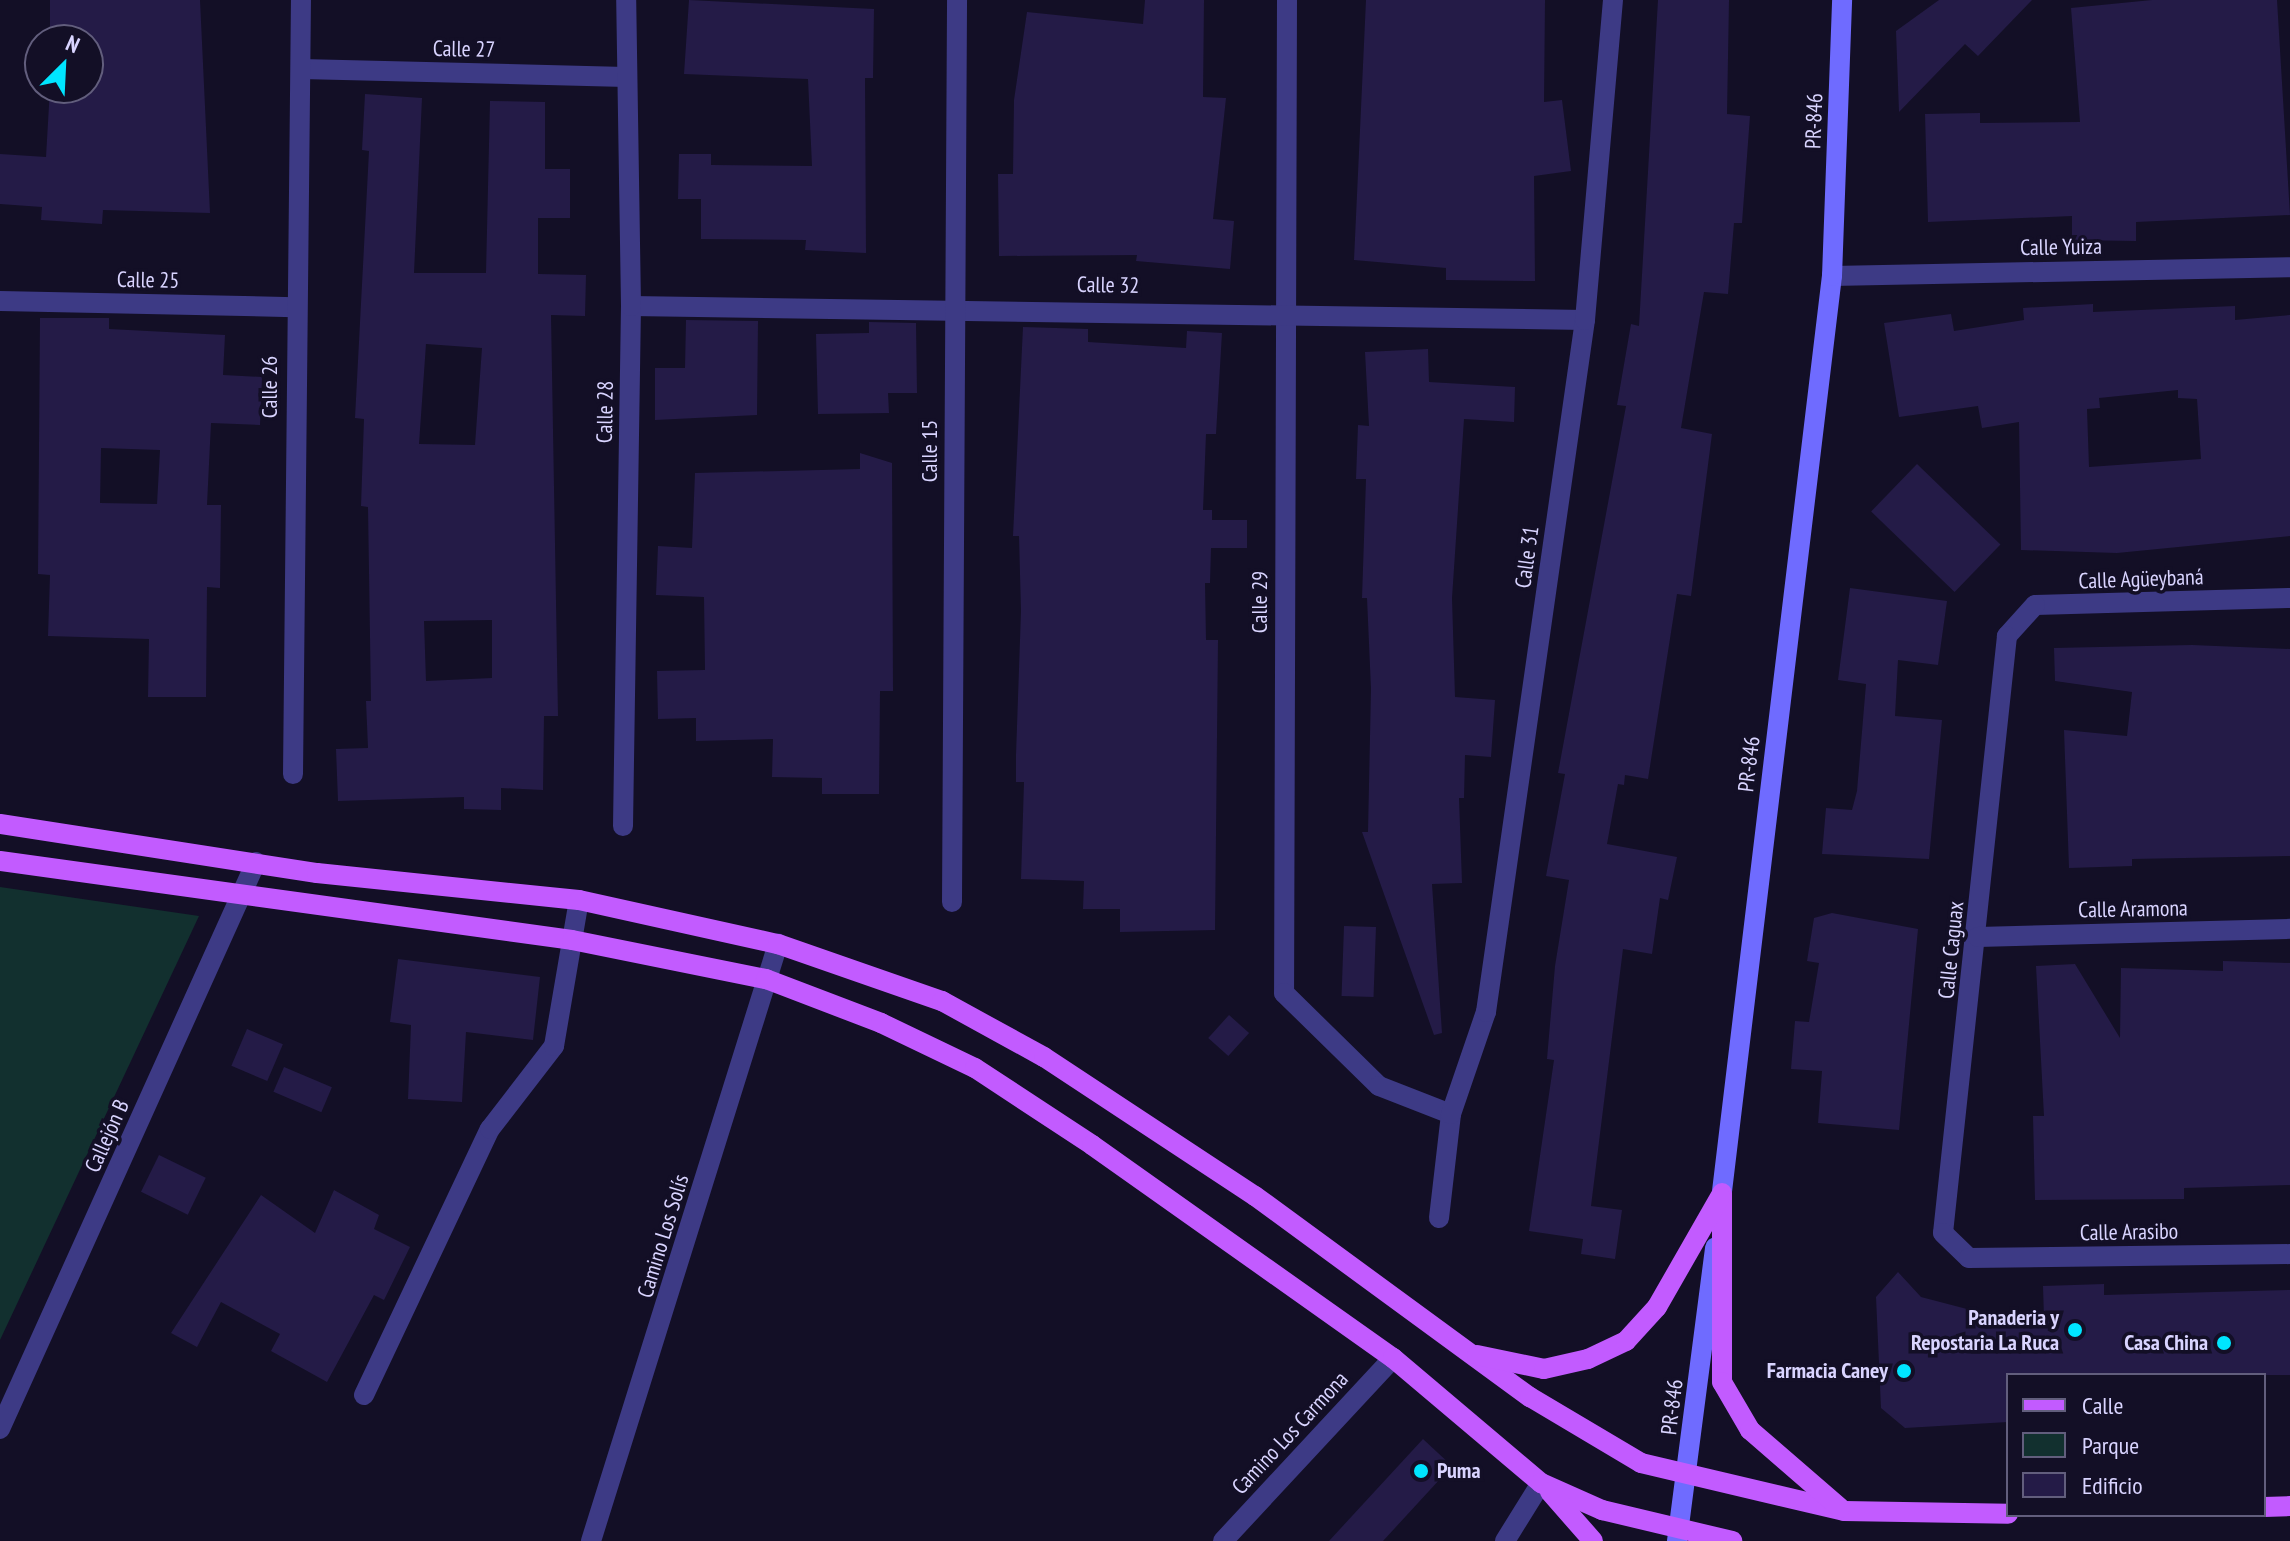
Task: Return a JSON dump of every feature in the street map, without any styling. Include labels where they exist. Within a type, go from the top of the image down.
[{"type":"main road","points":[[0,824],[256,862],[579,900],[778,944],[942,1001],[1044,1057],[1255,1196],[1469,1354],[1641,1463],[1844,1511],[2006,1514]]},
{"type":"main road","points":[[0,861],[572,940],[766,979],[975,1068],[1393,1358],[1541,1483],[1593,1541]]},
{"type":"main road","points":[[1469,1354],[1544,1369],[1588,1359],[1626,1341],[1657,1307],[1722,1193]]},
{"type":"main road","points":[[1722,1193],[1719,1341],[1725,1391],[1761,1441],[1844,1511]]},
{"type":"main road","points":[[1541,1483],[1602,1510],[1678,1536],[1732,1541]]},
{"type":"main road","points":[[2266,1507],[2290,1506]]},
{"type":"street","name":"Calle 26","points":[[293,774],[295,307],[301,0]]},
{"type":"street","name":"Calle 28","points":[[623,826],[631,306],[626,0]]},
{"type":"street","name":"Calle 15","points":[[952,902],[957,0]]},
{"type":"street","name":"Calle 29","points":[[1287,0],[1284,993],[1379,1086],[1451,1114]]},
{"type":"street","name":"Calle 31","points":[[1439,1218],[1451,1114],[1486,1012],[1585,320],[1613,0]]},
{"type":"street","name":"PR-846","points":[[1678,1536],[1688,1476],[1832,276],[1842,0]]},
{"type":"street","name":"Calle 27","points":[[301,69],[626,77]]},
{"type":"street","name":"Calle Yuiza","points":[[1832,276],[2290,267]]},
{"type":"street","name":"Calle 25","points":[[0,301],[295,307]]},
{"type":"street","name":"Calle 32","points":[[631,306],[1285,311],[1585,320]]},
{"type":"street","name":"Calle Agüeybaná","points":[[2007,636],[2035,605],[2290,598]]},
{"type":"street","name":"Calle Caguax","points":[[1969,1258],[1943,1233],[1978,937],[2007,636]]},
{"type":"street","name":"Callejón B","points":[[0,1429],[256,862]]},
{"type":"street","points":[[364,1395],[490,1129],[554,1046],[579,900]]},
{"type":"street","name":"Calle Aramona","points":[[1978,937],[2290,929]]},
{"type":"street","name":"Camino Los Solís","points":[[591,1541],[778,944]]},
{"type":"street","name":"Calle Arasibo","points":[[1969,1258],[2290,1254]]},
{"type":"street","name":"Camino Los Carmona","points":[[1223,1541],[1393,1358]]},
{"type":"street","points":[[1505,1541],[1541,1483]]},
{"type":"green space","points":[[0,887],[199,916],[0,1340]]},
{"type":"building","points":[[50,0],[200,0],[210,213],[103,210],[102,224],[41,220],[42,207],[0,204],[0,154],[46,157],[49,104],[104,104],[104,24],[50,24]]},
{"type":"building","points":[[689,0],[874,9],[873,78],[865,78],[866,253],[805,250],[806,240],[701,239],[701,199],[678,199],[679,154],[711,154],[711,165],[812,166],[808,79],[684,74]]},
{"type":"building","points":[[1145,0],[1204,0],[1203,97],[1226,98],[1213,219],[1234,221],[1230,269],[1136,261],[1137,255],[999,256],[998,174],[1013,174],[1014,100],[1027,12],[1143,24]]},
{"type":"building","points":[[1366,0],[1545,0],[1544,102],[1562,100],[1571,171],[1534,176],[1535,281],[1446,280],[1446,268],[1354,260]]},
{"type":"building","points":[[1658,0],[1729,0],[1727,114],[1750,116],[1742,223],[1734,223],[1728,294],[1704,292],[1681,428],[1712,434],[1691,596],[1677,594],[1648,779],[1625,775],[1624,785],[1618,784],[1607,844],[1677,857],[1668,900],[1660,898],[1652,954],[1623,949],[1591,1206],[1622,1210],[1615,1259],[1581,1254],[1583,1239],[1529,1231],[1554,1060],[1547,1059],[1555,966],[1569,880],[1546,876],[1565,774],[1558,773],[1626,406],[1617,405],[1631,324],[1639,326]]},
{"type":"building","points":[[1939,0],[2032,0],[1978,56],[1965,44],[1899,112],[1896,31]]},
{"type":"building","points":[[2152,0],[2277,0],[2290,215],[2136,222],[2136,241],[2072,240],[2072,216],[1928,222],[1925,114],[1980,113],[1980,123],[2080,122],[2071,8]]},
{"type":"building","points":[[365,94],[422,98],[414,273],[486,273],[490,101],[545,102],[545,169],[570,169],[570,218],[538,218],[538,274],[586,275],[585,316],[551,315],[558,716],[544,716],[543,790],[501,788],[501,810],[464,809],[464,797],[338,801],[336,749],[368,748],[366,701],[371,701],[368,507],[361,506],[364,419],[355,418],[369,151],[362,150]],"holes":[[[426,344],[482,348],[475,445],[419,444]],[[492,620],[492,678],[426,681],[424,621]]]},
{"type":"building","points":[[2093,304],[2093,312],[2235,306],[2235,320],[2290,315],[2290,536],[2117,553],[2021,550],[2019,422],[1982,428],[1978,406],[1899,417],[1884,323],[1951,314],[1954,331],[2024,320],[2023,308]],"holes":[[[2178,390],[2178,398],[2197,399],[2201,459],[2089,467],[2087,409],[2100,408],[2099,398]]]},
{"type":"building","points":[[40,318],[109,318],[109,329],[225,335],[223,375],[262,377],[260,425],[211,423],[207,505],[221,505],[220,588],[207,587],[206,697],[148,697],[149,639],[48,636],[50,575],[38,574]],"holes":[[[101,448],[160,450],[157,504],[100,503]]]},
{"type":"building","points":[[686,320],[758,321],[757,415],[655,420],[655,368],[685,368]]},
{"type":"building","points":[[869,322],[916,323],[917,393],[888,393],[889,413],[818,414],[816,334],[869,333]]},
{"type":"building","points":[[1023,327],[1088,329],[1088,342],[1186,348],[1187,331],[1222,333],[1216,434],[1206,434],[1203,510],[1212,510],[1212,520],[1247,520],[1247,548],[1211,548],[1210,583],[1205,583],[1206,640],[1218,640],[1215,930],[1120,932],[1120,909],[1083,909],[1084,881],[1021,879],[1024,782],[1016,782],[1016,755],[1021,611],[1019,536],[1013,536]]},
{"type":"building","points":[[1428,349],[1429,382],[1515,387],[1514,422],[1464,419],[1452,598],[1455,697],[1495,700],[1491,757],[1465,755],[1464,798],[1459,798],[1462,883],[1432,884],[1442,1033],[1434,1035],[1362,832],[1368,832],[1371,689],[1367,598],[1362,598],[1366,479],[1356,479],[1358,425],[1369,426],[1365,352]]},
{"type":"building","points":[[860,453],[892,463],[893,691],[880,691],[879,794],[822,794],[822,778],[772,777],[773,739],[696,741],[696,718],[658,719],[657,671],[705,670],[704,597],[656,595],[658,546],[692,548],[695,473],[860,469]]},
{"type":"building","points":[[1917,464],[2000,545],[1955,592],[1871,511]]},
{"type":"building","points":[[1850,588],[1947,601],[1938,665],[1898,660],[1895,716],[1942,720],[1929,859],[1822,854],[1826,808],[1852,810],[1857,791],[1866,684],[1838,680]]},
{"type":"building","points":[[2192,645],[2290,649],[2290,856],[2132,859],[2132,866],[2069,868],[2064,730],[2127,736],[2132,692],[2055,681],[2054,648]]},
{"type":"building","points":[[1832,913],[1918,929],[1899,1130],[1818,1123],[1822,1071],[1791,1069],[1795,1021],[1809,1022],[1819,963],[1807,961],[1814,918]]},
{"type":"building","points":[[1344,926],[1376,927],[1374,997],[1342,996]]},
{"type":"building","points":[[398,959],[540,977],[533,1040],[466,1032],[462,1102],[408,1099],[411,1025],[390,1022]]},
{"type":"building","points":[[2223,961],[2290,963],[2290,1185],[2184,1188],[2184,1199],[2035,1200],[2033,1116],[2044,1116],[2036,966],[2075,964],[2120,1038],[2121,968],[2223,971]]},
{"type":"building","points":[[1229,1015],[1249,1033],[1228,1056],[1208,1038]]},
{"type":"building","points":[[247,1029],[283,1044],[267,1081],[231,1066]]},
{"type":"building","points":[[284,1067],[332,1087],[321,1112],[273,1092]]},
{"type":"building","points":[[159,1155],[206,1178],[188,1215],[141,1192]]},
{"type":"building","points":[[334,1190],[379,1215],[374,1229],[410,1247],[384,1300],[374,1295],[327,1382],[271,1351],[280,1334],[221,1302],[197,1347],[171,1333],[261,1195],[315,1233]]},
{"type":"building","points":[[1898,1272],[1921,1297],[1986,1314],[1987,1321],[2044,1318],[2043,1286],[2104,1284],[2104,1295],[2290,1290],[2290,1375],[2006,1373],[2006,1422],[1905,1428],[1881,1408],[1876,1297]]},
{"type":"building","points":[[1423,1439],[1452,1466],[1383,1541],[1329,1541]]},
{"type":"place","name":"Panaderia y Repostaria La Ruca","points":[[2075,1330]]},
{"type":"place","name":"Casa China","points":[[2224,1343]]},
{"type":"place","name":"Farmacia Caney","points":[[1904,1371]]},
{"type":"place","name":"Puma","points":[[1421,1471]]}]
